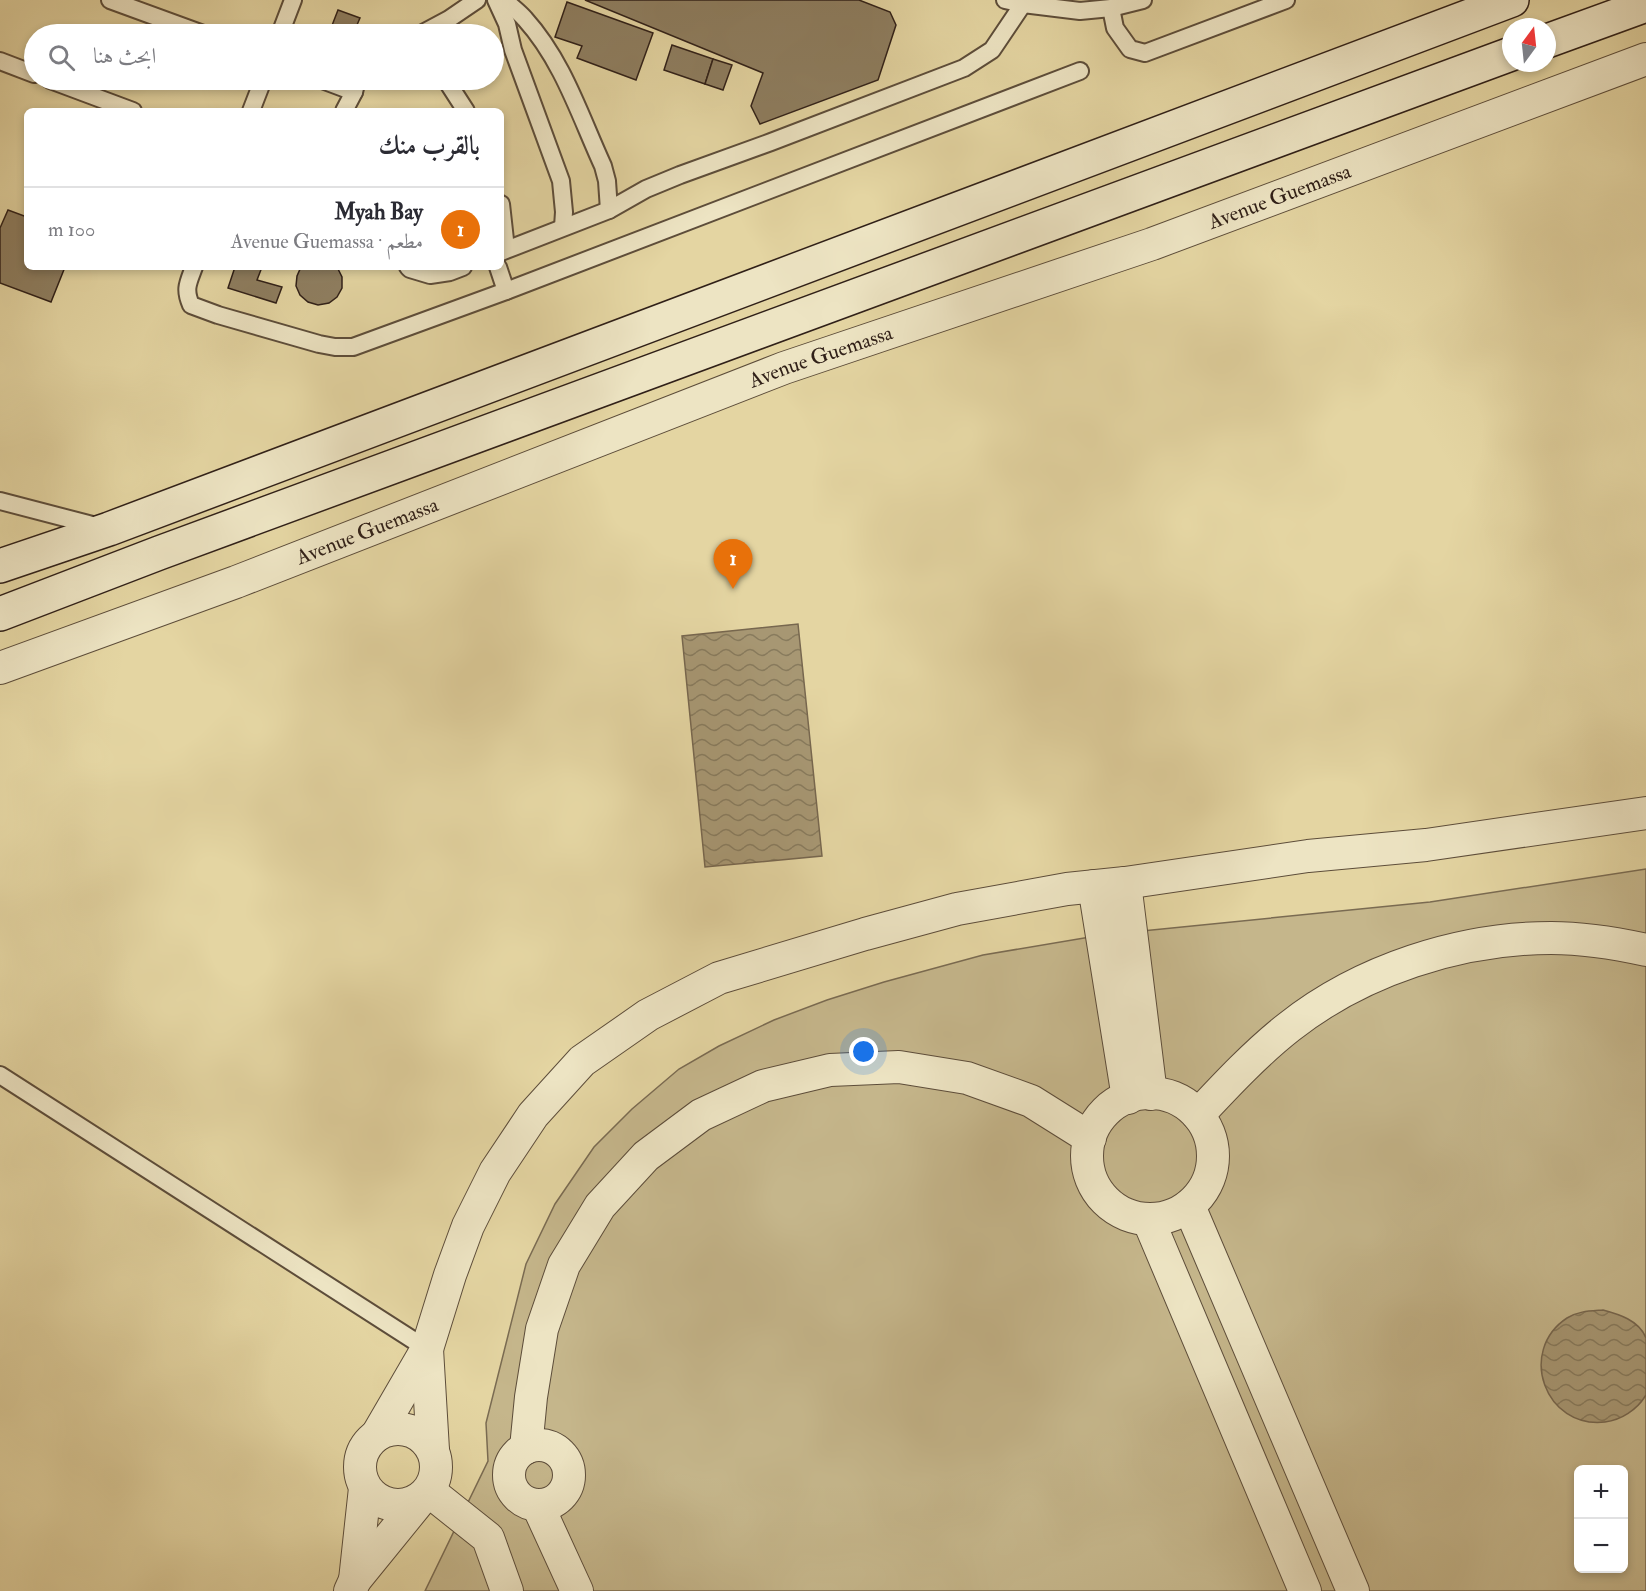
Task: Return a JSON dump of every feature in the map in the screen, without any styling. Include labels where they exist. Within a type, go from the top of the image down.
[{"type":"main road","points":[[0,566],[109,529],[1512,0]]},
{"type":"main road","points":[[1556,38],[1646,5]]},
{"type":"main road","name":"Avenue Guemassa","points":[[0,614],[159,553],[1502,57]]},
{"type":"street","name":"Avenue Guemassa","points":[[0,668],[236,582],[784,368],[1152,244],[1646,59]]},
{"type":"street","points":[[424,1496],[408,1505],[396,1506],[374,1497],[365,1488],[361,1477],[359,1465],[362,1453],[377,1435],[427,1349],[468,1226],[495,1172],[533,1115],[582,1060],[648,1015],[719,978],[957,909],[1094,886],[1308,856],[1426,845],[1646,813]]},
{"type":"street","points":[[1125,883],[1139,1096]]},
{"type":"street","points":[[1094,886],[1139,1096]]},
{"type":"street","points":[[1197,1115],[1248,1062],[1290,1026],[1337,995],[1388,970],[1441,952],[1496,941],[1552,938],[1608,942],[1646,950]]},
{"type":"street","points":[[526,1448],[531,1397],[542,1329],[564,1265],[600,1206],[646,1156],[701,1115],[764,1086],[830,1070],[899,1067],[967,1078],[1031,1101],[1090,1138]]},
{"type":"street","points":[[1139,1096],[1168,1096],[1184,1104],[1197,1115],[1208,1132],[1213,1152],[1211,1173],[1203,1191],[1189,1206],[1169,1216],[1148,1219],[1129,1216],[1112,1206],[1099,1192],[1090,1175],[1087,1156],[1090,1138],[1098,1120],[1111,1107],[1139,1096]]},
{"type":"street","points":[[1189,1206],[1353,1591]]},
{"type":"street","points":[[1148,1219],[1305,1591]]},
{"type":"street","points":[[352,1586],[434,1482],[437,1471],[433,1450],[427,1349]]},
{"type":"street","points":[[377,1435],[389,1430],[408,1430],[426,1440],[433,1450]]},
{"type":"street","points":[[536,1445],[546,1446],[563,1456],[567,1465],[568,1484],[564,1493],[548,1505],[528,1504],[512,1491],[509,1471],[518,1453],[526,1448],[536,1445]]},
{"type":"street","points":[[352,1586],[365,1488]]},
{"type":"street","points":[[424,1496],[488,1538],[507,1591]]},
{"type":"street","points":[[538,1506],[577,1591]]},
{"type":"lane","points":[[110,0],[176,24]]},
{"type":"lane","points":[[284,24],[292,0]]},
{"type":"lane","points":[[440,24],[477,0]]},
{"type":"lane","points":[[496,0],[507,24],[513,50],[561,181],[563,227]]},
{"type":"lane","points":[[504,0],[524,18],[543,41],[559,67],[603,166],[607,181],[609,210]]},
{"type":"lane","points":[[1005,0],[1080,11],[1111,8],[1143,0]]},
{"type":"lane","points":[[1111,8],[1115,28],[1130,49],[1145,53],[1286,0]]},
{"type":"lane","points":[[504,250],[609,210],[646,189],[680,175],[964,68],[992,50],[1023,4]]},
{"type":"lane","points":[[0,61],[24,70]]},
{"type":"lane","points":[[193,270],[187,295],[191,305],[319,344],[353,347],[506,291],[1080,71]]},
{"type":"lane","points":[[77,90],[125,108]]},
{"type":"lane","points":[[252,108],[259,90]]},
{"type":"lane","points":[[345,108],[353,90]]},
{"type":"lane","points":[[452,90],[464,108]]},
{"type":"lane","points":[[416,270],[430,275],[455,270]]},
{"type":"lane","points":[[499,270],[506,291]]},
{"type":"lane","points":[[0,501],[109,529]]},
{"type":"lane","points":[[0,1074],[427,1349]]},
{"type":"shaded area","points":[[1646,869],[1646,1591],[425,1591],[488,1461],[486,1423],[526,1264],[555,1204],[594,1147],[632,1109],[679,1069],[719,1046],[774,1020],[827,1000],[983,955],[1102,935],[1430,902]]},
{"type":"water","points":[[798,624],[822,856],[705,867],[682,636]]},
{"type":"water","points":[[1603,1310],[1633,1322],[1643,1332],[1646,1338],[1646,1395],[1633,1410],[1617,1419],[1605,1422],[1584,1421],[1567,1413],[1553,1401],[1545,1385],[1541,1367],[1543,1349],[1552,1332],[1567,1318],[1589,1311]]},
{"type":"building","points":[[585,0],[859,0],[890,12],[896,25],[878,80],[760,124],[751,106],[763,73]]},
{"type":"building","points":[[567,2],[653,33],[636,80],[577,58],[582,46],[555,37]]},
{"type":"building","points":[[338,10],[360,18],[357,24],[333,24]]},
{"type":"building","points":[[672,45],[713,59],[705,84],[664,70]]},
{"type":"building","points":[[713,59],[732,65],[723,90],[705,84]]},
{"type":"building","points":[[8,210],[24,216],[24,270],[64,270],[51,302],[0,283],[0,228]]},
{"type":"building","points":[[234,270],[261,270],[257,280],[282,287],[276,303],[228,288]]},
{"type":"building","points":[[300,270],[338,270],[342,277],[342,288],[337,297],[329,303],[318,305],[308,302],[300,295],[296,286]]},
{"type":"place","name":"Myah Bay","points":[[733,589]]}]
